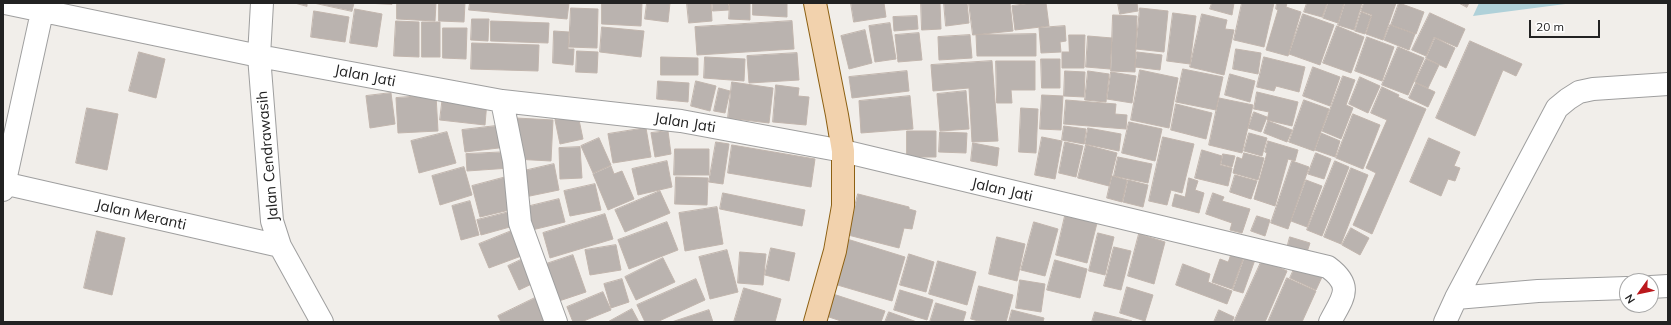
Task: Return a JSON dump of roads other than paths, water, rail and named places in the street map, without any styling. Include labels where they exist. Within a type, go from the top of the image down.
[{"type":"main road","points":[[815,3],[843,151],[843,206],[835,251],[815,322]]},
{"type":"street","name":"Jalan Jati","points":[[5,3],[43,7],[260,56],[502,101],[681,121],[843,151],[1328,267],[1344,284],[1344,293],[1330,322]]},
{"type":"street","name":"Jalan Cendrawasih","points":[[262,3],[260,56],[272,221],[280,246],[322,322]]},
{"type":"street","points":[[3,186],[43,7]]},
{"type":"street","points":[[1445,322],[1456,298],[1557,108],[1579,92],[1593,89],[1668,84]]},
{"type":"street","points":[[502,101],[514,161],[520,223],[556,322]]},
{"type":"street","name":"Jalan Meranti","points":[[3,186],[280,246]]},
{"type":"street","points":[[1456,298],[1538,291],[1619,288]]},
{"type":"water","points":[[1479,3],[1573,3],[1473,16]]}]
